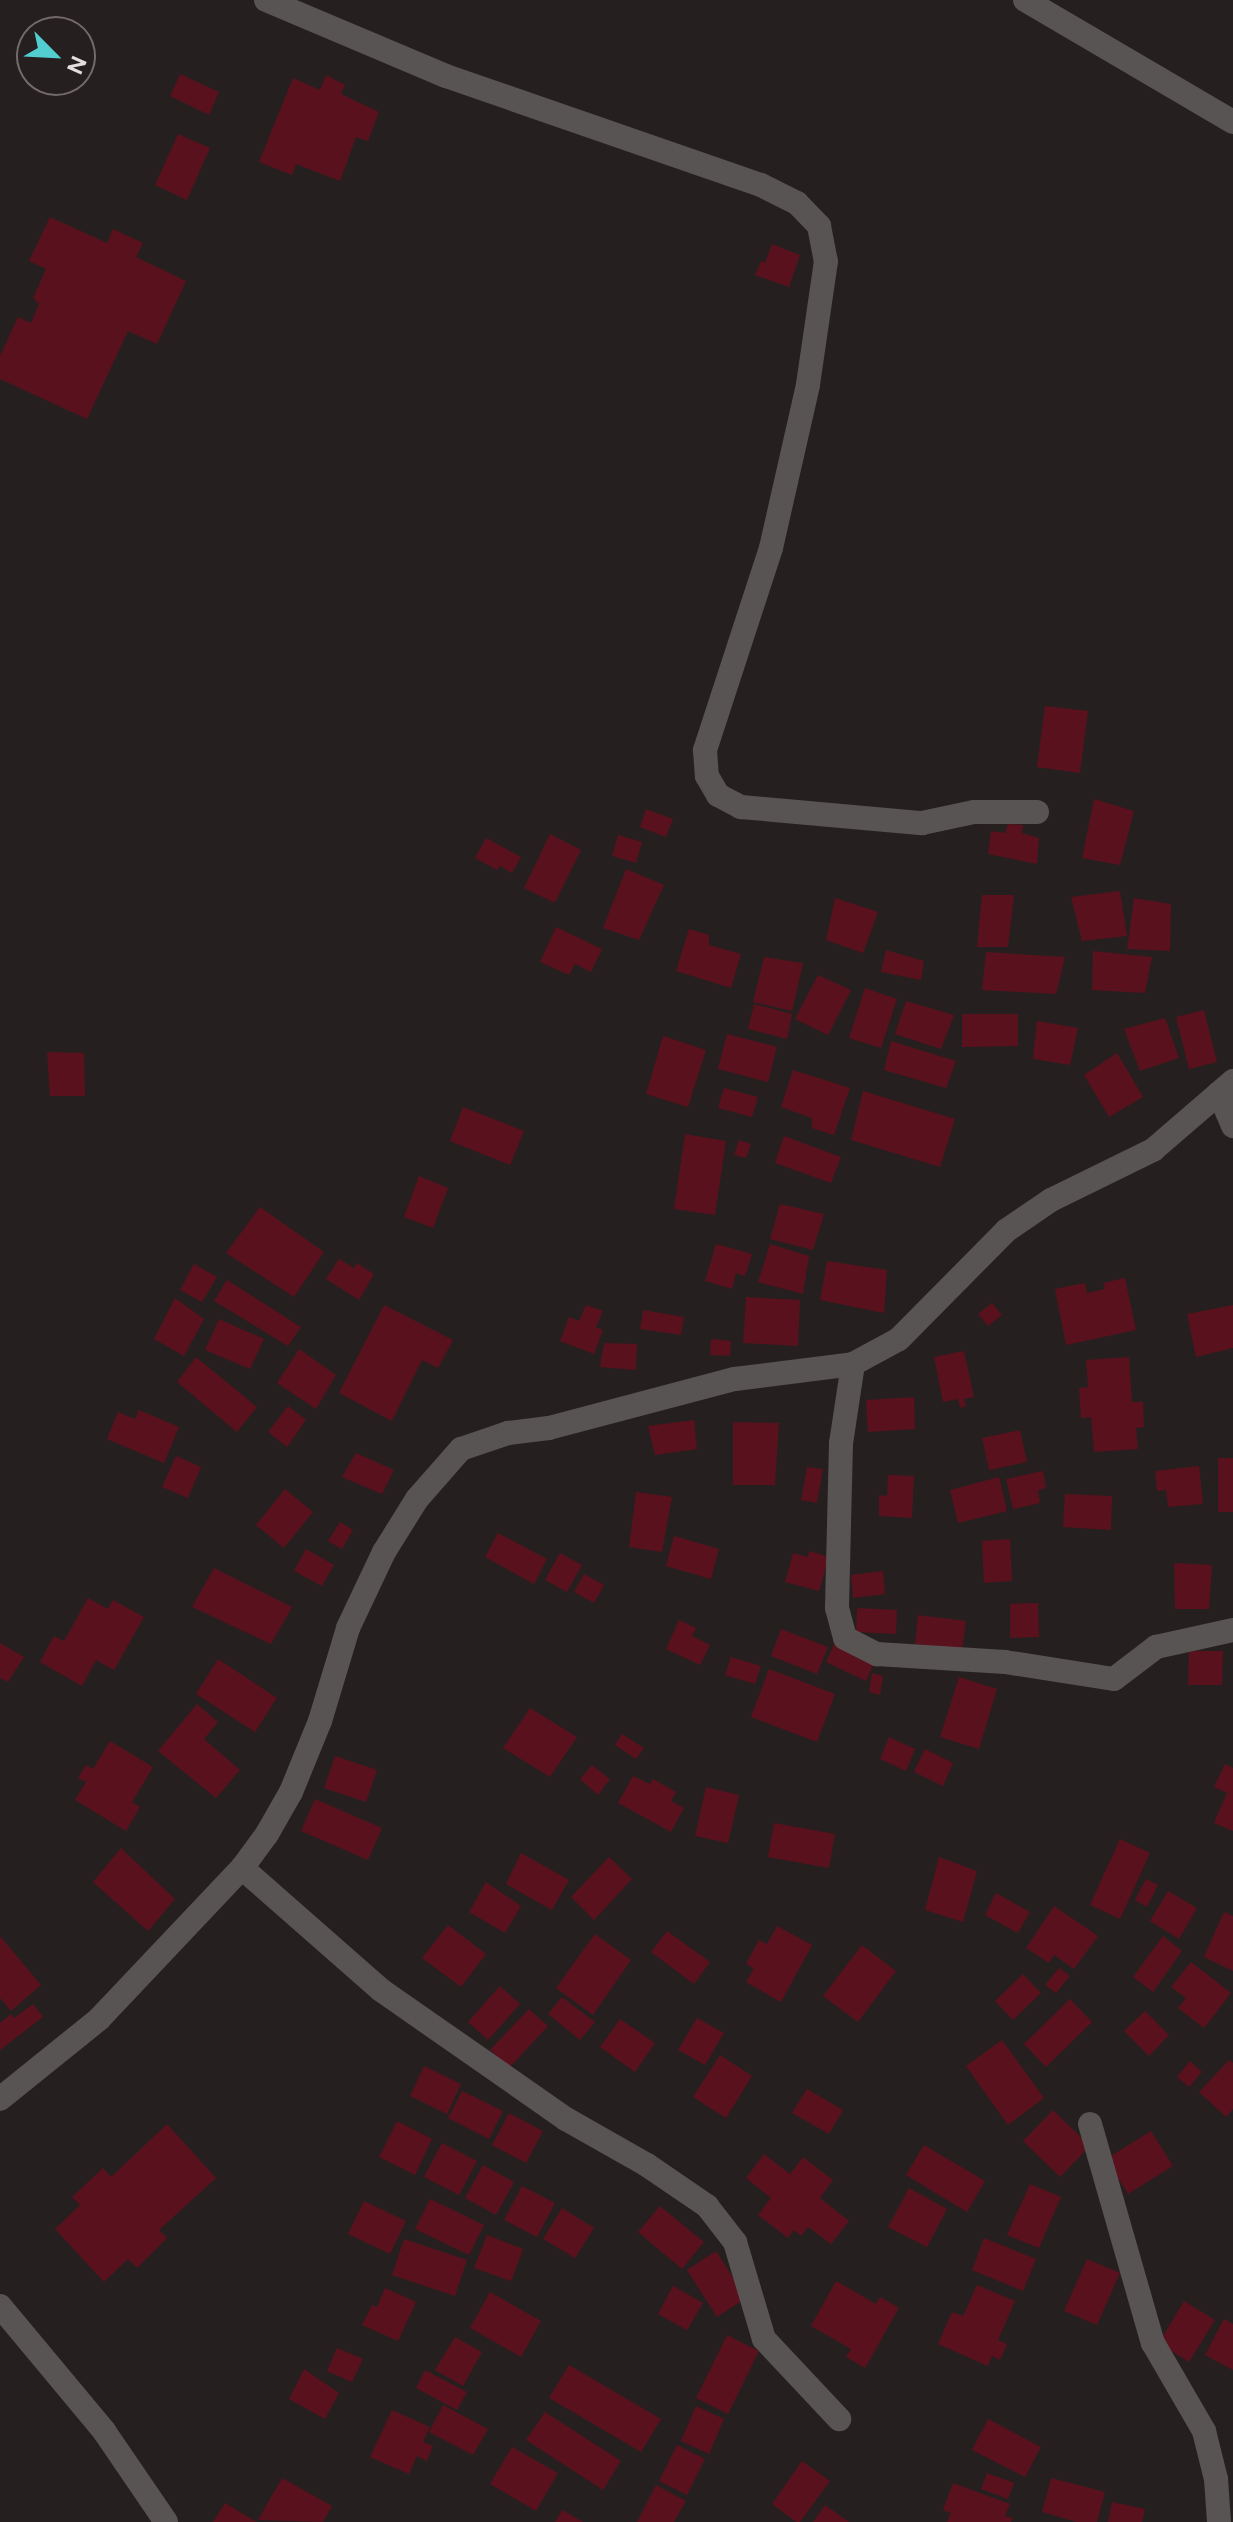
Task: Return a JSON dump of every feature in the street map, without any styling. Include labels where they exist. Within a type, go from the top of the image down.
[{"type":"street","points":[[266,0],[446,76],[761,185],[797,203],[819,226],[826,261],[808,385],[771,548],[705,750],[707,776],[718,795],[741,807],[922,823],[974,812],[1037,812]]},
{"type":"street","points":[[1025,0],[1233,122]]},
{"type":"street","points":[[1226,1087],[1233,1126]]},
{"type":"street","points":[[0,2099],[99,2019],[242,1868],[267,1834],[291,1792],[320,1721],[348,1628],[384,1552],[417,1499],[461,1449],[508,1433],[549,1428],[735,1379],[853,1364],[899,1339],[1007,1230],[1051,1200],[1153,1150],[1226,1087]]},
{"type":"street","points":[[853,1364],[841,1443],[837,1608],[845,1638],[877,1654],[1005,1662],[1114,1679],[1156,1647],[1233,1630]]},
{"type":"street","points":[[242,1868],[381,1990],[566,2119],[647,2165],[707,2206],[735,2242],[764,2339],[839,2419]]},
{"type":"street","points":[[1090,2124],[1153,2343],[1204,2431],[1216,2479],[1219,2522]]},
{"type":"street","points":[[0,2306],[104,2431],[166,2522]]},
{"type":"building","points":[[180,74],[219,92],[209,115],[170,96]]},
{"type":"building","points":[[326,75],[345,85],[341,94],[379,112],[368,141],[356,137],[340,181],[296,164],[292,175],[259,162],[293,78],[320,90]]},
{"type":"building","points":[[178,134],[210,148],[187,200],[155,185]]},
{"type":"building","points":[[50,217],[107,243],[113,229],[143,243],[136,257],[186,281],[157,344],[128,331],[87,419],[0,379],[0,356],[18,317],[31,323],[39,304],[33,298],[46,269],[29,261]]},
{"type":"building","points":[[772,244],[800,255],[789,287],[755,275],[761,261],[765,263]]},
{"type":"building","points":[[1045,706],[1088,711],[1080,773],[1037,767]]},
{"type":"building","points":[[1094,799],[1134,811],[1120,865],[1082,858]]},
{"type":"building","points":[[646,809],[673,819],[666,837],[640,827]]},
{"type":"building","points":[[1008,824],[1023,825],[1022,833],[1039,838],[1037,864],[988,854],[991,831],[1005,833]]},
{"type":"building","points":[[550,834],[581,850],[555,903],[524,888]]},
{"type":"building","points":[[618,835],[642,842],[636,863],[612,856]]},
{"type":"building","points":[[486,838],[521,857],[512,873],[500,866],[497,870],[475,858]]},
{"type":"building","points":[[626,869],[664,885],[639,940],[603,928]]},
{"type":"building","points":[[1120,891],[1127,936],[1082,941],[1071,897]]},
{"type":"building","points":[[982,895],[1014,895],[1008,947],[977,947]]},
{"type":"building","points":[[835,898],[878,912],[863,953],[826,940]]},
{"type":"building","points":[[1134,898],[1171,904],[1170,951],[1127,949]]},
{"type":"building","points":[[556,927],[602,949],[591,972],[575,964],[569,975],[540,962]]},
{"type":"building","points":[[689,929],[709,935],[709,945],[741,954],[731,988],[676,971]]},
{"type":"building","points":[[886,950],[924,961],[921,980],[881,972]]},
{"type":"building","points":[[1093,951],[1152,957],[1145,993],[1092,990]]},
{"type":"building","points":[[986,952],[1065,957],[1056,994],[982,990]]},
{"type":"building","points":[[764,957],[803,963],[792,1011],[753,1002]]},
{"type":"building","points":[[818,975],[851,990],[828,1035],[795,1019]]},
{"type":"building","points":[[865,988],[897,999],[881,1048],[849,1038]]},
{"type":"building","points":[[906,1001],[954,1015],[941,1049],[895,1034]]},
{"type":"building","points":[[754,1004],[792,1014],[787,1039],[748,1029]]},
{"type":"building","points":[[1204,1010],[1217,1062],[1189,1069],[1176,1017]]},
{"type":"building","points":[[962,1014],[1018,1014],[1018,1046],[962,1047]]},
{"type":"building","points":[[1165,1018],[1179,1058],[1140,1071],[1124,1029]]},
{"type":"building","points":[[1037,1021],[1078,1028],[1070,1065],[1033,1059]]},
{"type":"building","points":[[727,1034],[777,1047],[768,1082],[718,1069]]},
{"type":"building","points":[[663,1036],[706,1050],[688,1107],[646,1094]]},
{"type":"building","points":[[891,1041],[956,1061],[946,1088],[884,1070]]},
{"type":"building","points":[[47,1052],[84,1053],[85,1096],[50,1096]]},
{"type":"building","points":[[1117,1053],[1143,1097],[1109,1117],[1084,1075]]},
{"type":"building","points":[[793,1070],[850,1088],[834,1135],[812,1128],[812,1118],[781,1107]]},
{"type":"building","points":[[724,1088],[758,1097],[752,1117],[718,1108]]},
{"type":"building","points":[[863,1091],[955,1119],[940,1167],[851,1140]]},
{"type":"building","points":[[463,1107],[524,1131],[510,1165],[450,1141]]},
{"type":"building","points":[[685,1134],[726,1141],[715,1215],[674,1209]]},
{"type":"building","points":[[784,1136],[841,1157],[831,1183],[775,1163]]},
{"type":"building","points":[[739,1140],[751,1144],[746,1158],[734,1155]]},
{"type":"building","points":[[419,1176],[448,1188],[433,1228],[404,1217]]},
{"type":"building","points":[[780,1204],[824,1214],[813,1250],[770,1239]]},
{"type":"building","points":[[260,1207],[324,1252],[294,1297],[226,1253]]},
{"type":"building","points":[[716,1244],[752,1254],[745,1276],[736,1273],[732,1289],[705,1281]]},
{"type":"building","points":[[770,1244],[809,1256],[803,1294],[758,1282]]},
{"type":"building","points":[[339,1259],[354,1268],[357,1263],[374,1274],[359,1300],[326,1279]]},
{"type":"building","points":[[827,1261],[887,1270],[884,1313],[820,1300]]},
{"type":"building","points":[[194,1264],[217,1277],[202,1302],[180,1290]]},
{"type":"building","points":[[1125,1278],[1136,1330],[1066,1345],[1055,1289],[1085,1283],[1087,1293],[1105,1289],[1103,1283]]},
{"type":"building","points":[[227,1280],[301,1327],[288,1346],[214,1301]]},
{"type":"building","points":[[746,1297],[800,1300],[798,1346],[743,1343]]},
{"type":"building","points":[[175,1298],[204,1319],[184,1356],[154,1339]]},
{"type":"building","points":[[992,1303],[1002,1315],[988,1326],[978,1314]]},
{"type":"building","points":[[384,1305],[453,1340],[438,1368],[422,1360],[392,1421],[339,1393]]},
{"type":"building","points":[[586,1305],[603,1311],[596,1327],[603,1330],[594,1354],[560,1341],[569,1317],[579,1321]]},
{"type":"building","points":[[1233,1305],[1233,1348],[1196,1357],[1187,1314]]},
{"type":"building","points":[[643,1310],[684,1317],[681,1335],[640,1329]]},
{"type":"building","points":[[219,1319],[264,1339],[250,1369],[205,1350]]},
{"type":"building","points":[[711,1339],[731,1341],[730,1356],[710,1355]]},
{"type":"building","points":[[604,1343],[637,1344],[636,1370],[600,1367]]},
{"type":"building","points":[[299,1349],[336,1375],[316,1409],[277,1383]]},
{"type":"building","points":[[964,1351],[974,1397],[964,1399],[966,1406],[960,1408],[958,1399],[943,1402],[934,1357]]},
{"type":"building","points":[[196,1357],[257,1407],[237,1432],[177,1382]]},
{"type":"building","points":[[1129,1357],[1132,1402],[1143,1402],[1144,1427],[1136,1428],[1138,1449],[1094,1452],[1091,1417],[1081,1418],[1079,1388],[1088,1387],[1086,1360]]},
{"type":"building","points":[[914,1397],[915,1429],[868,1432],[866,1400]]},
{"type":"building","points":[[288,1406],[306,1420],[287,1447],[268,1432]]},
{"type":"building","points":[[139,1410],[179,1427],[164,1463],[107,1439],[118,1412],[135,1419]]},
{"type":"building","points":[[694,1420],[697,1449],[655,1455],[648,1426]]},
{"type":"building","points":[[733,1422],[779,1423],[775,1485],[733,1485]]},
{"type":"building","points":[[1020,1430],[1027,1462],[989,1470],[982,1438]]},
{"type":"building","points":[[356,1453],[394,1470],[382,1494],[342,1477]]},
{"type":"building","points":[[176,1456],[201,1467],[188,1498],[162,1487]]},
{"type":"building","points":[[1218,1458],[1233,1458],[1233,1512],[1218,1512]]},
{"type":"building","points":[[1199,1466],[1203,1504],[1168,1507],[1166,1490],[1157,1491],[1155,1471]]},
{"type":"building","points":[[807,1467],[823,1469],[817,1503],[801,1500]]},
{"type":"building","points":[[1043,1471],[1046,1488],[1038,1490],[1040,1503],[1013,1509],[1006,1479]]},
{"type":"building","points":[[888,1475],[914,1476],[912,1518],[879,1516],[879,1495],[887,1496]]},
{"type":"building","points":[[999,1477],[1007,1511],[958,1523],[950,1490]]},
{"type":"building","points":[[285,1489],[313,1512],[284,1548],[256,1525]]},
{"type":"building","points":[[636,1492],[672,1497],[662,1552],[629,1547]]},
{"type":"building","points":[[1065,1494],[1112,1496],[1111,1530],[1063,1527]]},
{"type":"building","points":[[340,1522],[353,1530],[342,1549],[328,1541]]},
{"type":"building","points":[[498,1533],[547,1559],[534,1584],[485,1557]]},
{"type":"building","points":[[674,1536],[719,1549],[711,1579],[666,1566]]},
{"type":"building","points":[[1010,1539],[1012,1581],[984,1583],[982,1541]]},
{"type":"building","points":[[306,1549],[334,1565],[322,1586],[294,1571]]},
{"type":"building","points":[[809,1551],[829,1557],[819,1591],[785,1582],[793,1553],[808,1557]]},
{"type":"building","points":[[560,1553],[582,1565],[567,1592],[545,1580]]},
{"type":"building","points":[[1174,1563],[1212,1565],[1209,1609],[1175,1609]]},
{"type":"building","points":[[214,1568],[292,1607],[271,1644],[192,1607]]},
{"type":"building","points":[[883,1571],[885,1594],[853,1598],[851,1575]]},
{"type":"building","points":[[584,1574],[604,1585],[594,1603],[574,1592]]},
{"type":"building","points":[[88,1598],[108,1609],[113,1600],[144,1617],[114,1670],[96,1660],[82,1686],[40,1662],[54,1636],[64,1641]]},
{"type":"building","points":[[1038,1603],[1039,1637],[1010,1638],[1010,1604]]},
{"type":"building","points":[[857,1608],[897,1610],[896,1634],[856,1632]]},
{"type":"building","points":[[918,1615],[966,1621],[962,1650],[915,1644]]},
{"type":"building","points":[[679,1620],[696,1628],[692,1636],[710,1645],[700,1665],[666,1649]]},
{"type":"building","points":[[781,1629],[828,1647],[817,1674],[771,1656]]},
{"type":"building","points":[[835,1642],[875,1661],[866,1681],[826,1662]]},
{"type":"building","points":[[0,1643],[24,1657],[8,1682],[0,1678]]},
{"type":"building","points":[[1189,1651],[1223,1651],[1222,1685],[1188,1685]]},
{"type":"building","points":[[731,1657],[761,1666],[755,1684],[725,1675]]},
{"type":"building","points":[[218,1659],[277,1698],[255,1732],[196,1694]]},
{"type":"building","points":[[769,1669],[835,1694],[817,1742],[751,1717]]},
{"type":"building","points":[[872,1673],[883,1676],[880,1695],[869,1692]]},
{"type":"building","points":[[959,1677],[997,1689],[979,1749],[940,1737]]},
{"type":"building","points":[[197,1704],[218,1722],[204,1739],[240,1770],[216,1798],[158,1751]]},
{"type":"building","points":[[530,1708],[577,1737],[550,1777],[503,1748]]},
{"type":"building","points":[[622,1734],[644,1748],[636,1759],[615,1745]]},
{"type":"building","points":[[889,1737],[915,1749],[906,1771],[880,1759]]},
{"type":"building","points":[[110,1741],[153,1767],[132,1802],[140,1807],[126,1831],[75,1800],[86,1782],[78,1778],[86,1765],[93,1769]]},
{"type":"building","points":[[925,1749],[953,1763],[943,1786],[914,1772]]},
{"type":"building","points":[[335,1756],[377,1770],[366,1802],[324,1788]]},
{"type":"building","points":[[1225,1764],[1233,1768],[1233,1831],[1214,1823],[1227,1793],[1214,1787]]},
{"type":"building","points":[[592,1765],[610,1779],[598,1795],[580,1779]]},
{"type":"building","points":[[633,1776],[650,1784],[653,1779],[676,1792],[671,1801],[684,1808],[671,1832],[618,1803]]},
{"type":"building","points":[[706,1787],[739,1795],[728,1843],[695,1836]]},
{"type":"building","points":[[315,1799],[382,1828],[368,1860],[301,1831]]},
{"type":"building","points":[[774,1823],[835,1834],[829,1868],[768,1857]]},
{"type":"building","points":[[1120,1839],[1150,1853],[1120,1919],[1090,1905]]},
{"type":"building","points":[[121,1848],[175,1899],[148,1931],[93,1882]]},
{"type":"building","points":[[521,1853],[569,1880],[552,1910],[506,1884]]},
{"type":"building","points":[[609,1857],[632,1879],[594,1920],[571,1897]]},
{"type":"building","points":[[939,1857],[977,1871],[963,1922],[925,1910]]},
{"type":"building","points":[[1146,1879],[1158,1885],[1147,1907],[1135,1900]]},
{"type":"building","points":[[486,1882],[521,1906],[505,1933],[469,1912]]},
{"type":"building","points":[[1168,1891],[1197,1908],[1179,1939],[1150,1921]]},
{"type":"building","points":[[996,1893],[1030,1912],[1018,1933],[985,1915]]},
{"type":"building","points":[[1054,1906],[1098,1936],[1074,1969],[1054,1955],[1049,1963],[1026,1948]]},
{"type":"building","points":[[1224,1912],[1233,1916],[1233,1971],[1204,1957]]},
{"type":"building","points":[[448,1925],[486,1954],[461,1987],[422,1958]]},
{"type":"building","points":[[777,1926],[812,1945],[781,2002],[746,1982],[754,1968],[746,1964],[759,1940],[767,1944]]},
{"type":"building","points":[[667,1931],[710,1962],[694,1984],[651,1952]]},
{"type":"building","points":[[595,1934],[631,1960],[593,2015],[556,1988]]},
{"type":"building","points":[[0,1936],[41,1985],[11,2011],[0,1998]]},
{"type":"building","points":[[1163,1936],[1182,1951],[1153,1992],[1133,1977]]},
{"type":"building","points":[[862,1945],[896,1971],[858,2022],[823,1996]]},
{"type":"building","points":[[1191,1962],[1231,1993],[1204,2028],[1178,2008],[1186,1998],[1171,1987]]},
{"type":"building","points":[[1059,1968],[1070,1976],[1056,1993],[1045,1985]]},
{"type":"building","points":[[1023,1974],[1041,1993],[1013,2020],[995,2001]]},
{"type":"building","points":[[500,1986],[520,2004],[488,2040],[468,2022]]},
{"type":"building","points":[[562,1997],[595,2022],[580,2040],[548,2014]]},
{"type":"building","points":[[1070,1999],[1092,2022],[1046,2067],[1024,2044]]},
{"type":"building","points":[[33,2004],[43,2017],[0,2050],[0,2023],[11,2014],[14,2018]]},
{"type":"building","points":[[529,2009],[548,2026],[509,2068],[490,2050]]},
{"type":"building","points":[[1145,2011],[1169,2035],[1149,2056],[1124,2031]]},
{"type":"building","points":[[697,2018],[724,2033],[705,2065],[678,2050]]},
{"type":"building","points":[[620,2019],[655,2043],[635,2072],[600,2047]]},
{"type":"building","points":[[1002,2040],[1044,2098],[1008,2125],[966,2066]]},
{"type":"building","points":[[720,2055],[752,2076],[726,2118],[693,2097]]},
{"type":"building","points":[[1229,2060],[1233,2063],[1233,2109],[1226,2117],[1199,2092]]},
{"type":"building","points":[[1190,2061],[1202,2072],[1189,2087],[1177,2077]]},
{"type":"building","points":[[424,2066],[461,2084],[447,2114],[410,2096]]},
{"type":"building","points":[[807,2089],[843,2110],[829,2134],[792,2113]]},
{"type":"building","points":[[462,2091],[503,2111],[489,2139],[448,2118]]},
{"type":"building","points":[[1053,2110],[1090,2146],[1060,2177],[1023,2141]]},
{"type":"building","points":[[509,2113],[543,2131],[526,2163],[492,2145]]},
{"type":"building","points":[[397,2121],[432,2139],[415,2175],[379,2157]]},
{"type":"building","points":[[167,2124],[216,2178],[159,2230],[167,2238],[137,2268],[128,2259],[104,2282],[55,2229],[80,2205],[72,2197],[103,2168],[111,2177]]},
{"type":"building","points":[[1151,2131],[1173,2166],[1128,2194],[1106,2159]]},
{"type":"building","points":[[442,2143],[477,2161],[459,2195],[424,2177]]},
{"type":"building","points":[[924,2145],[985,2181],[967,2212],[906,2175]]},
{"type":"building","points":[[764,2154],[790,2174],[803,2157],[833,2180],[820,2198],[849,2221],[831,2244],[808,2227],[801,2236],[794,2230],[788,2238],[758,2215],[771,2198],[746,2178]]},
{"type":"building","points":[[483,2165],[514,2182],[496,2215],[465,2198]]},
{"type":"building","points":[[1030,2184],[1061,2197],[1039,2248],[1007,2235]]},
{"type":"building","points":[[522,2186],[555,2203],[537,2237],[504,2220]]},
{"type":"building","points":[[909,2188],[947,2209],[927,2247],[888,2227]]},
{"type":"building","points":[[430,2199],[484,2225],[469,2255],[415,2229]]},
{"type":"building","points":[[364,2201],[406,2221],[390,2254],[348,2234]]},
{"type":"building","points":[[660,2206],[704,2242],[682,2269],[638,2232]]},
{"type":"building","points":[[562,2208],[594,2228],[575,2258],[543,2239]]},
{"type":"building","points":[[487,2235],[523,2249],[511,2281],[474,2268]]},
{"type":"building","points":[[984,2238],[1036,2259],[1023,2291],[972,2270]]},
{"type":"building","points":[[404,2239],[467,2260],[455,2296],[392,2275]]},
{"type":"building","points":[[716,2251],[746,2298],[717,2317],[687,2270]]},
{"type":"building","points":[[1087,2259],[1120,2273],[1097,2325],[1064,2311]]},
{"type":"building","points":[[836,2281],[876,2304],[880,2297],[899,2308],[865,2368],[846,2357],[851,2349],[811,2326]]},
{"type":"building","points":[[977,2285],[1015,2301],[998,2340],[1007,2344],[1000,2360],[992,2356],[988,2366],[938,2344],[952,2312],[963,2316]]},
{"type":"building","points":[[673,2286],[703,2303],[687,2330],[658,2314]]},
{"type":"building","points":[[385,2288],[416,2302],[398,2341],[362,2325],[372,2305],[377,2307]]},
{"type":"building","points":[[490,2292],[541,2321],[521,2357],[470,2328]]},
{"type":"building","points":[[1184,2301],[1215,2320],[1189,2362],[1159,2343]]},
{"type":"building","points":[[1224,2319],[1233,2324],[1233,2370],[1205,2355]]},
{"type":"building","points":[[727,2335],[759,2351],[728,2414],[696,2398]]},
{"type":"building","points":[[455,2337],[482,2352],[463,2386],[435,2370]]},
{"type":"building","points":[[337,2348],[363,2359],[352,2382],[327,2371]]},
{"type":"building","points":[[569,2365],[661,2419],[641,2452],[549,2398]]},
{"type":"building","points":[[304,2369],[339,2393],[325,2419],[289,2399]]},
{"type":"building","points":[[425,2370],[467,2392],[457,2410],[416,2388]]},
{"type":"building","points":[[443,2405],[488,2429],[473,2455],[429,2432]]},
{"type":"building","points":[[696,2406],[724,2419],[709,2454],[681,2441]]},
{"type":"building","points":[[392,2410],[430,2427],[423,2442],[433,2446],[427,2461],[417,2456],[409,2474],[370,2457]]},
{"type":"building","points":[[545,2412],[621,2461],[603,2490],[526,2440]]},
{"type":"building","points":[[988,2419],[1041,2447],[1025,2477],[972,2450]]},
{"type":"building","points":[[677,2445],[705,2459],[687,2495],[659,2481]]},
{"type":"building","points":[[512,2447],[558,2473],[536,2511],[490,2484]]},
{"type":"building","points":[[802,2461],[830,2481],[800,2522],[796,2522],[772,2504]]},
{"type":"building","points":[[987,2473],[1014,2483],[1008,2499],[981,2489]]},
{"type":"building","points":[[282,2478],[332,2506],[323,2522],[258,2520]]},
{"type":"building","points":[[1051,2478],[1105,2492],[1097,2522],[1077,2522],[1042,2512]]},
{"type":"building","points":[[953,2483],[1010,2504],[1005,2516],[1013,2518],[1011,2522],[947,2522],[951,2513],[943,2510]]},
{"type":"building","points":[[656,2485],[686,2501],[674,2522],[637,2522]]},
{"type":"building","points":[[1112,2502],[1145,2509],[1142,2522],[1108,2522]]},
{"type":"building","points":[[225,2503],[257,2522],[213,2522]]},
{"type":"building","points":[[825,2505],[849,2522],[813,2522]]},
{"type":"building","points":[[562,2510],[583,2522],[555,2522]]}]
